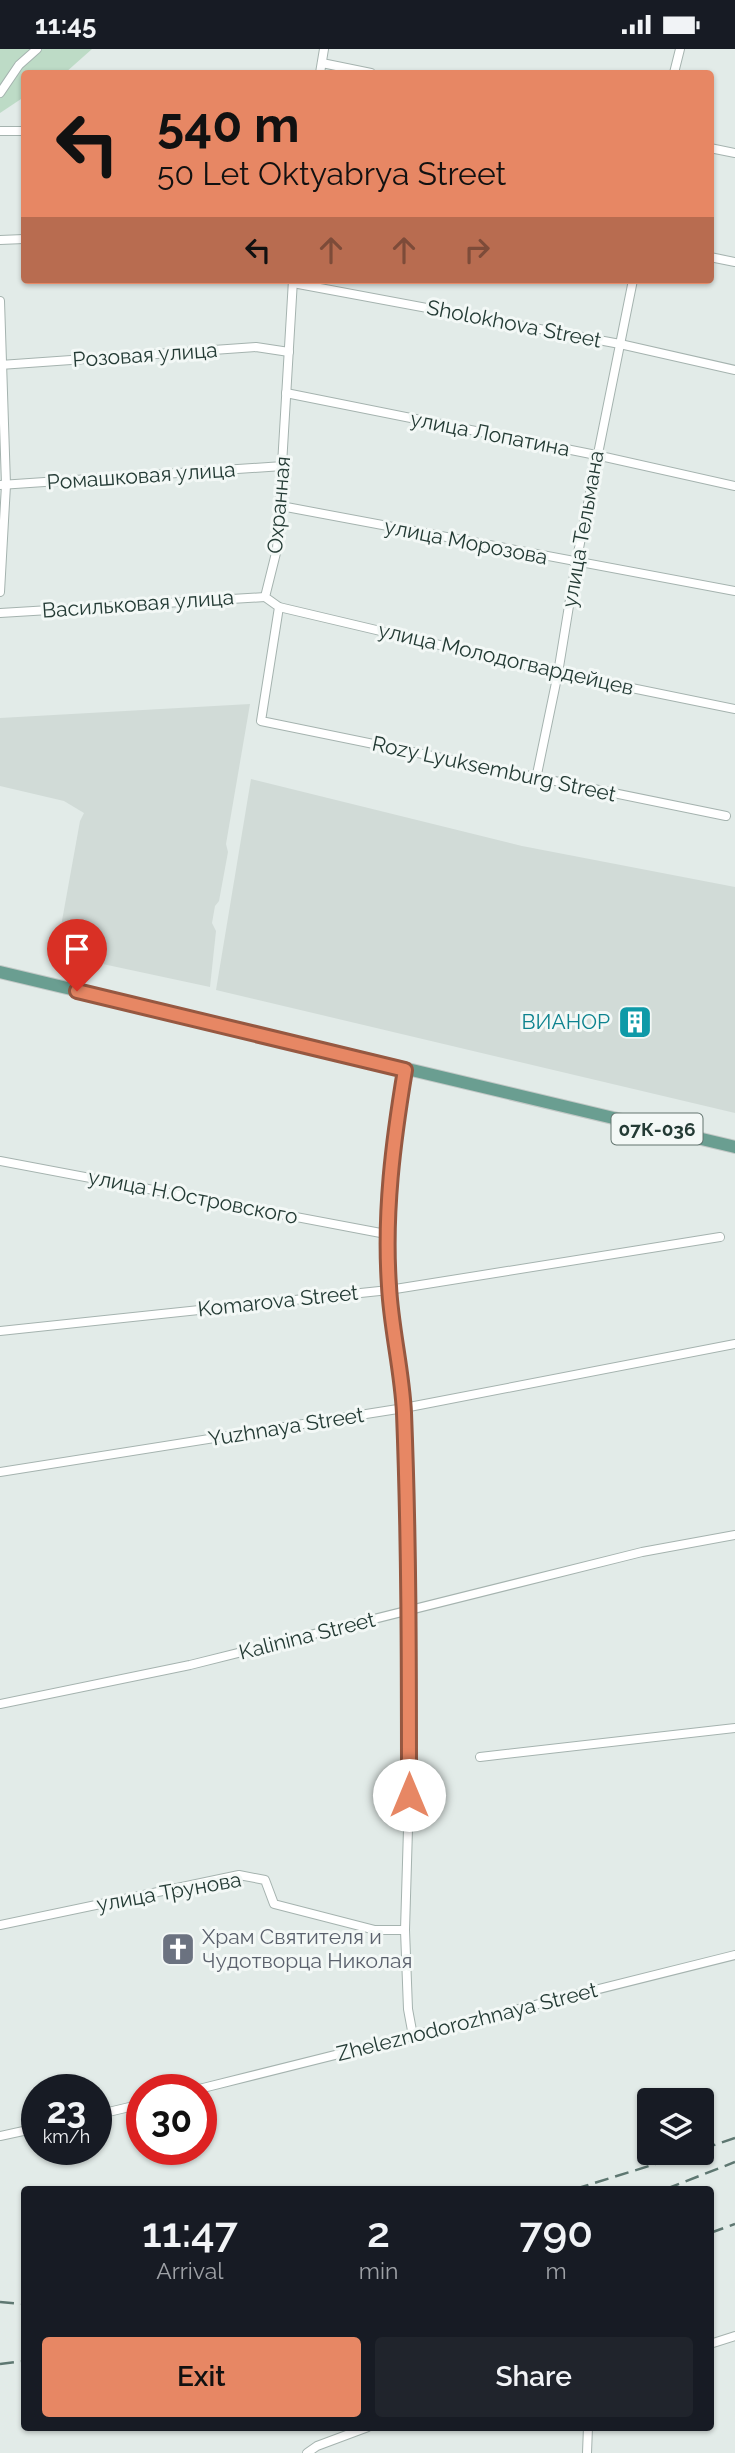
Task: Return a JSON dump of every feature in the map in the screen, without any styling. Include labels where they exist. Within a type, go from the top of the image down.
[{"type":"main road","name":"07К-036","points":[[0,972],[735,1147]]},
{"type":"street","points":[[0,93],[19,65],[37,49]]},
{"type":"street","points":[[321,70],[324,49]]},
{"type":"street","points":[[675,70],[680,49]]},
{"type":"street","points":[[322,63],[356,70]]},
{"type":"street","points":[[0,131],[21,131]]},
{"type":"street","points":[[714,149],[735,153]]},
{"type":"street","points":[[0,240],[21,239]]},
{"type":"street","points":[[714,258],[735,262]]},
{"type":"street","name":"Охранная","points":[[265,597],[278,549],[293,284]]},
{"type":"street","name":"Sholokhova Street","points":[[309,284],[620,344],[735,370]]},
{"type":"street","name":"улица Тельмана","points":[[536,779],[558,673],[596,455],[632,284]]},
{"type":"street","points":[[0,301],[3,485],[0,592]]},
{"type":"street","name":"Розовая улица","points":[[2,365],[256,347],[289,352]]},
{"type":"street","name":"улица Лопатина","points":[[286,393],[596,455],[735,486]]},
{"type":"street","name":"Ромашковая улица","points":[[3,485],[283,467]]},
{"type":"street","name":"улица Морозова","points":[[281,506],[735,591]]},
{"type":"street","points":[[265,597],[279,607]]},
{"type":"street","name":"Васильковая улица","points":[[0,613],[265,597]]},
{"type":"street","name":"улица Молодогвардейцев","points":[[279,607],[558,673],[735,709]]},
{"type":"street","name":"Rozy Lyuksemburg Street","points":[[279,607],[261,721],[536,779],[726,815]]},
{"type":"street","points":[[405,1070],[393,1143],[386,1234],[389,1290],[404,1408],[410,1610],[405,1930],[408,2009],[413,2036]]},
{"type":"street","name":"улица Н.Островского","points":[[0,1161],[386,1234]]},
{"type":"street","name":"Komarova Street","points":[[0,1331],[389,1290],[720,1237]]},
{"type":"street","name":"Yuzhnaya Street","points":[[0,1472],[404,1408],[735,1344]]},
{"type":"street","name":"Kalinina Street","points":[[0,1705],[190,1665],[642,1552],[735,1535]]},
{"type":"street","points":[[480,1757],[735,1728]]},
{"type":"street","name":"улица Трунова","points":[[0,1925],[239,1875],[265,1880],[274,1904],[375,1930],[405,1930]]},
{"type":"street","name":"Zheleznodorozhnaya Street","points":[[217,2085],[735,1955]]},
{"type":"street","points":[[0,2136],[21,2131]]},
{"type":"street","points":[[714,2343],[735,2336]]},
{"type":"street","points":[[307,2453],[358,2431]]},
{"type":"street","points":[[587,2453],[588,2431]]},
{"type":"shaded area","points":[[250,704],[226,844],[228,852],[212,923],[216,931],[210,987],[56,954],[80,821],[84,813],[64,801],[0,786],[0,718]]},
{"type":"shaded area","points":[[251,779],[522,846],[735,887],[735,1113],[216,990]]},
{"type":"green space","points":[[0,49],[92,49],[68,70],[21,70],[21,99],[0,113]]},
{"type":"railway","points":[[714,2145],[735,2138]]},
{"type":"railway","points":[[674,2186],[735,2162]]},
{"type":"railway","points":[[585,2186],[652,2165]]},
{"type":"railway","points":[[714,2232],[735,2224]]},
{"type":"railway","points":[[0,2302],[21,2304]]},
{"type":"railway","points":[[0,2364],[21,2361]]},
{"type":"place","name":"ВИАНОР","points":[[635,1022]]},
{"type":"place","name":"Храм Святителя и Чудотворца Николая","points":[[178,1949]]},
{"type":"route","points":[[77,991],[405,1070],[393,1143],[386,1234],[389,1290],[404,1408],[410,1610],[409,1795]]}]
